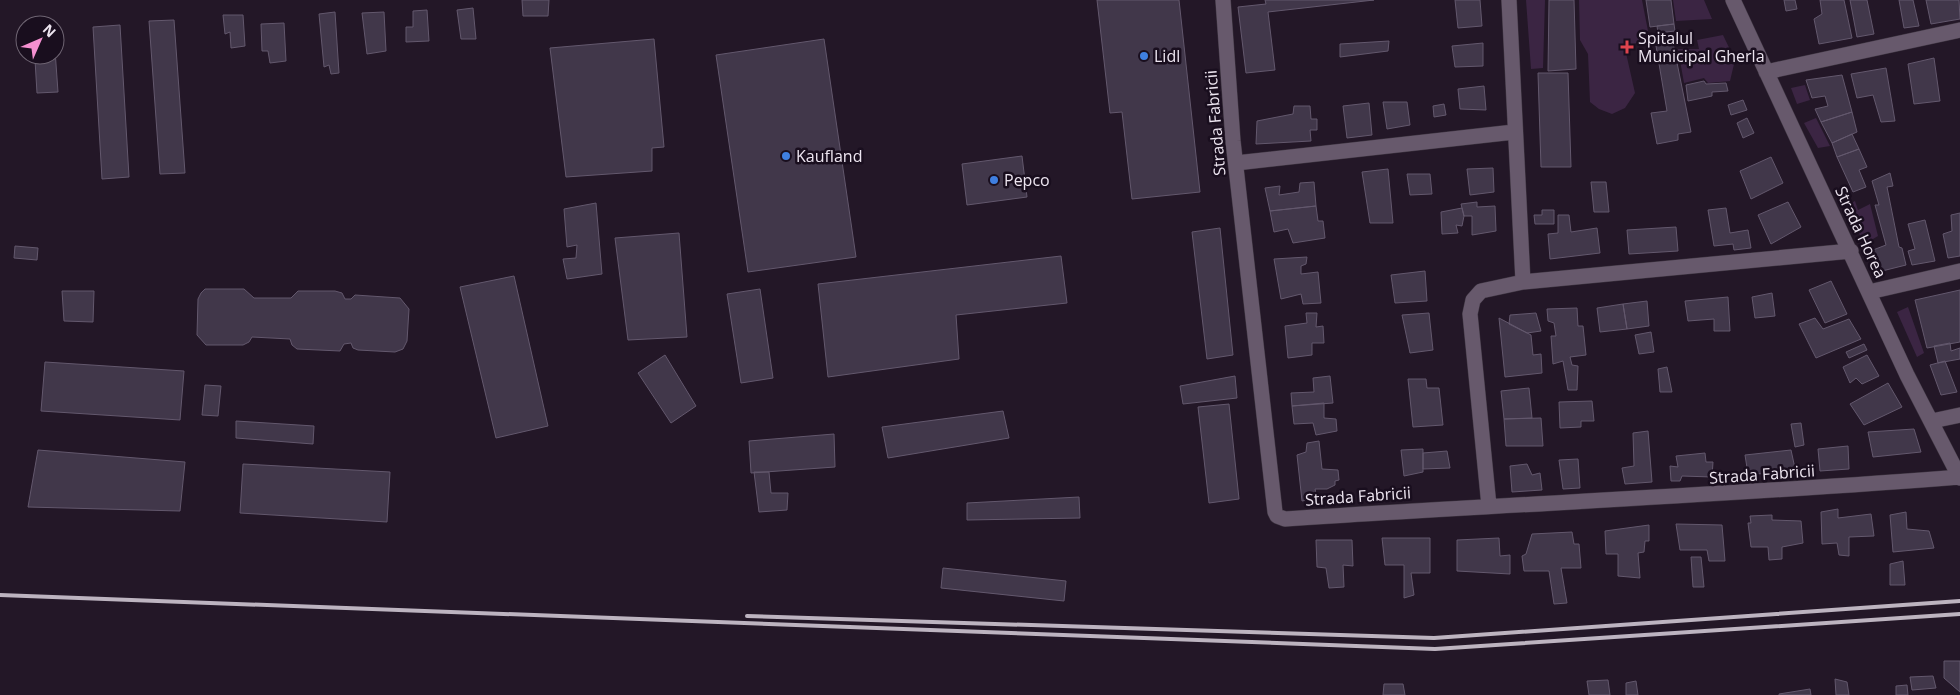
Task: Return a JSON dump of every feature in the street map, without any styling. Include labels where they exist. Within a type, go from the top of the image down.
[{"type":"street","name":"Strada Fabricii","points":[[1223,0],[1236,163],[1275,512],[1277,516],[1285,519],[1489,506],[1658,498],[1960,478]]},
{"type":"street","points":[[1509,0],[1514,132],[1523,282]]},
{"type":"street","name":"Strada Horea","points":[[1733,0],[1907,375],[1960,478]]},
{"type":"street","points":[[1766,72],[1960,30]]},
{"type":"street","points":[[1236,163],[1514,132]]},
{"type":"street","points":[[1489,506],[1470,314],[1473,300],[1481,291],[1523,282],[1851,252]]},
{"type":"street","points":[[1869,292],[1960,271]]},
{"type":"street","points":[[1932,421],[1960,415]]},
{"type":"shaded area","points":[[1526,0],[1545,0],[1543,68],[1531,69]]},
{"type":"shaded area","points":[[1579,0],[1642,0],[1648,31],[1626,53],[1635,93],[1625,108],[1612,114],[1599,109],[1590,102],[1588,54],[1580,40]]},
{"type":"shaded area","points":[[1673,0],[1704,0],[1712,19],[1676,21]]},
{"type":"shaded area","points":[[1723,35],[1735,60],[1730,81],[1708,83],[1704,78],[1684,83],[1678,49],[1699,49],[1697,40]]},
{"type":"shaded area","points":[[1805,85],[1810,100],[1797,104],[1791,88]]},
{"type":"shaded area","points":[[1816,118],[1830,146],[1818,148],[1804,123]]},
{"type":"shaded area","points":[[1855,201],[1858,210],[1870,204],[1878,236],[1873,239],[1871,245],[1865,246],[1846,206]]},
{"type":"shaded area","points":[[1908,307],[1924,353],[1917,357],[1897,312]]},
{"type":"building","points":[[522,0],[549,0],[548,16],[523,16]]},
{"type":"building","name":"Lidl","points":[[1097,0],[1179,0],[1200,192],[1132,199],[1122,112],[1110,113]]},
{"type":"building","points":[[1265,0],[1374,0],[1268,12],[1275,70],[1246,73],[1238,7],[1266,4]]},
{"type":"building","points":[[1455,0],[1480,0],[1482,26],[1458,28]]},
{"type":"building","points":[[1549,0],[1574,0],[1576,69],[1548,71]]},
{"type":"building","points":[[1646,0],[1671,0],[1674,24],[1650,27]]},
{"type":"building","points":[[1784,0],[1795,0],[1797,9],[1786,11]]},
{"type":"building","points":[[1820,0],[1844,0],[1852,38],[1819,44],[1814,19],[1822,14]]},
{"type":"building","points":[[1850,0],[1867,0],[1874,34],[1857,37]]},
{"type":"building","points":[[1899,0],[1913,0],[1919,26],[1904,28]]},
{"type":"building","points":[[1926,0],[1959,0],[1960,19],[1931,24]]},
{"type":"building","points":[[473,8],[476,39],[461,39],[457,10]]},
{"type":"building","points":[[427,10],[429,41],[406,42],[406,27],[413,27],[413,11]]},
{"type":"building","points":[[335,12],[339,73],[331,74],[329,65],[324,67],[319,14]]},
{"type":"building","points":[[384,12],[386,51],[367,54],[362,13]]},
{"type":"building","points":[[223,15],[243,15],[245,46],[231,48],[230,32],[225,34]]},
{"type":"building","points":[[174,20],[185,173],[160,174],[149,21]]},
{"type":"building","points":[[284,23],[286,61],[270,63],[268,51],[262,51],[261,24]]},
{"type":"building","points":[[1674,24],[1675,31],[1658,33],[1657,26]]},
{"type":"building","points":[[120,25],[129,177],[102,179],[93,27]]},
{"type":"building","points":[[654,39],[664,147],[652,148],[652,171],[566,177],[550,48]]},
{"type":"building","name":"Kaufland","points":[[824,39],[856,257],[748,272],[716,55]]},
{"type":"building","points":[[1389,41],[1388,51],[1340,57],[1340,44]]},
{"type":"building","points":[[1483,43],[1483,66],[1455,67],[1452,46]]},
{"type":"building","points":[[1673,43],[1691,132],[1678,134],[1678,140],[1657,144],[1651,113],[1667,111],[1656,46]]},
{"type":"building","points":[[1934,58],[1940,101],[1914,104],[1908,64]]},
{"type":"building","points":[[35,65],[56,65],[58,92],[37,93]]},
{"type":"building","points":[[1886,68],[1895,121],[1881,122],[1873,95],[1857,98],[1851,74]]},
{"type":"building","points":[[1538,73],[1568,73],[1571,167],[1541,167]]},
{"type":"building","points":[[1842,75],[1852,112],[1821,122],[1815,109],[1828,106],[1825,96],[1812,98],[1806,80]]},
{"type":"building","points":[[1704,81],[1706,84],[1726,83],[1728,91],[1712,92],[1712,96],[1688,101],[1686,85]]},
{"type":"building","points":[[1484,86],[1486,110],[1460,109],[1458,89]]},
{"type":"building","points":[[1743,100],[1747,110],[1731,115],[1728,105]]},
{"type":"building","points":[[1383,102],[1407,102],[1410,125],[1387,129]]},
{"type":"building","points":[[1369,103],[1372,135],[1347,138],[1343,106]]},
{"type":"building","points":[[1444,104],[1446,115],[1434,117],[1433,106]]},
{"type":"building","points":[[1294,106],[1310,106],[1311,119],[1317,119],[1317,130],[1310,130],[1311,141],[1256,144],[1257,121],[1293,114]]},
{"type":"building","points":[[1852,112],[1857,132],[1832,143],[1821,122]]},
{"type":"building","points":[[1747,118],[1754,133],[1743,138],[1737,123]]},
{"type":"building","points":[[1852,134],[1859,149],[1837,157],[1832,143]]},
{"type":"building","points":[[1859,149],[1867,167],[1859,170],[1866,187],[1853,192],[1837,157]]},
{"type":"building","name":"Pepco","points":[[1022,156],[1027,197],[967,205],[962,164]]},
{"type":"building","points":[[1771,157],[1783,183],[1751,199],[1740,171]]},
{"type":"building","points":[[1493,168],[1494,192],[1470,195],[1467,169]]},
{"type":"building","points":[[1388,169],[1393,223],[1370,223],[1362,172]]},
{"type":"building","points":[[1890,173],[1893,186],[1887,187],[1899,247],[1902,248],[1906,265],[1882,271],[1873,250],[1886,245],[1875,205],[1879,205],[1872,181]]},
{"type":"building","points":[[1407,174],[1430,174],[1432,194],[1410,195]]},
{"type":"building","points":[[1314,182],[1316,206],[1270,211],[1265,188],[1280,186],[1279,195],[1299,192],[1300,183]]},
{"type":"building","points":[[1591,182],[1606,182],[1609,212],[1594,212]]},
{"type":"building","points":[[1477,202],[1477,207],[1495,206],[1496,231],[1472,235],[1472,216],[1464,216],[1461,204]]},
{"type":"building","points":[[1788,202],[1801,227],[1771,244],[1758,215]]},
{"type":"building","points":[[596,203],[602,274],[567,279],[563,259],[576,258],[577,245],[567,247],[564,209]]},
{"type":"building","points":[[1316,206],[1318,221],[1323,221],[1325,238],[1293,243],[1288,229],[1274,232],[1270,211]]},
{"type":"building","points":[[1462,208],[1464,216],[1462,226],[1456,225],[1458,233],[1442,234],[1441,212]]},
{"type":"building","points":[[1726,208],[1730,233],[1748,230],[1751,248],[1734,250],[1733,244],[1714,246],[1708,210]]},
{"type":"building","points":[[1542,210],[1554,210],[1554,224],[1535,224],[1534,215],[1542,215]]},
{"type":"building","points":[[1960,213],[1960,256],[1948,258],[1943,234],[1952,231],[1951,215]]},
{"type":"building","points":[[1558,215],[1569,215],[1571,232],[1597,228],[1600,253],[1550,259],[1548,234],[1558,233]]},
{"type":"building","points":[[1925,220],[1935,261],[1912,265],[1908,251],[1915,249],[1908,224]]},
{"type":"building","points":[[1676,227],[1678,251],[1629,254],[1627,230]]},
{"type":"building","points":[[1220,228],[1233,355],[1207,359],[1192,232]]},
{"type":"building","points":[[679,233],[687,337],[628,340],[615,238]]},
{"type":"building","points":[[15,246],[38,248],[37,260],[14,258]]},
{"type":"building","points":[[1061,256],[1067,303],[956,315],[959,359],[828,377],[818,284]]},
{"type":"building","points":[[1307,257],[1306,264],[1301,266],[1301,274],[1318,272],[1321,303],[1303,304],[1301,294],[1281,299],[1274,259]]},
{"type":"building","points":[[1425,271],[1427,301],[1395,303],[1391,275]]},
{"type":"building","points":[[514,276],[548,426],[496,438],[460,287]]},
{"type":"building","points":[[1831,281],[1847,314],[1825,323],[1809,290]]},
{"type":"building","points":[[205,289],[244,289],[254,298],[291,298],[298,291],[335,291],[342,293],[345,299],[351,299],[355,295],[400,298],[409,309],[407,341],[403,349],[395,352],[358,350],[353,348],[351,343],[344,344],[340,351],[297,349],[292,345],[290,339],[252,337],[249,342],[243,345],[206,345],[197,335],[198,299]]},
{"type":"building","points":[[760,289],[773,378],[741,383],[727,294]]},
{"type":"building","points":[[1960,290],[1960,342],[1927,348],[1915,300]]},
{"type":"building","points":[[62,291],[94,291],[93,322],[64,321]]},
{"type":"building","points":[[1772,293],[1775,316],[1755,318],[1752,297]]},
{"type":"building","points":[[1728,297],[1730,331],[1714,331],[1714,319],[1688,321],[1685,301]]},
{"type":"building","points":[[1647,301],[1649,326],[1627,329],[1623,304]]},
{"type":"building","points":[[1623,304],[1627,329],[1600,332],[1597,308]]},
{"type":"building","points":[[1577,308],[1578,326],[1583,326],[1586,355],[1570,357],[1572,365],[1578,366],[1577,390],[1568,390],[1563,361],[1553,364],[1551,336],[1556,336],[1554,323],[1548,321],[1547,309]]},
{"type":"building","points":[[1306,313],[1317,313],[1316,327],[1323,326],[1324,343],[1312,343],[1312,355],[1288,358],[1285,326],[1307,323]]},
{"type":"building","points":[[1429,313],[1433,350],[1410,353],[1402,315]]},
{"type":"building","points":[[1536,313],[1541,331],[1527,333],[1509,324],[1510,315]]},
{"type":"building","points":[[1499,318],[1531,335],[1533,355],[1541,354],[1542,373],[1505,377]]},
{"type":"building","points":[[1815,318],[1823,329],[1849,319],[1861,339],[1816,358],[1799,324]]},
{"type":"building","points":[[1651,332],[1654,352],[1639,354],[1635,335]]},
{"type":"building","points":[[1950,343],[1951,351],[1960,348],[1960,359],[1938,363],[1934,346]]},
{"type":"building","points":[[1864,344],[1867,350],[1849,358],[1846,352]]},
{"type":"building","points":[[665,355],[696,406],[671,423],[638,373]]},
{"type":"building","points":[[1867,355],[1879,376],[1862,384],[1856,378],[1850,383],[1843,367]]},
{"type":"building","points":[[1945,361],[1957,392],[1941,395],[1930,365]]},
{"type":"building","points":[[45,362],[184,371],[180,420],[41,411]]},
{"type":"building","points":[[1667,367],[1672,392],[1660,392],[1658,369]]},
{"type":"building","points":[[1235,376],[1237,398],[1183,404],[1180,386]]},
{"type":"building","points":[[1330,376],[1333,403],[1292,406],[1291,393],[1314,392],[1313,378]]},
{"type":"building","points":[[1408,379],[1426,379],[1427,388],[1439,388],[1443,425],[1413,427]]},
{"type":"building","points":[[1888,383],[1902,407],[1864,425],[1850,404]]},
{"type":"building","points":[[205,385],[221,386],[218,416],[202,415]]},
{"type":"building","points":[[1529,388],[1532,418],[1504,419],[1501,391]]},
{"type":"building","points":[[1592,401],[1594,421],[1581,421],[1581,427],[1560,428],[1559,402]]},
{"type":"building","points":[[1324,403],[1324,418],[1336,419],[1337,431],[1316,435],[1313,423],[1294,424],[1292,406]]},
{"type":"building","points":[[1229,404],[1239,499],[1209,503],[1198,407]]},
{"type":"building","points":[[1003,411],[1009,438],[888,458],[882,427]]},
{"type":"building","points":[[1541,418],[1543,446],[1506,446],[1504,419]]},
{"type":"building","points":[[236,421],[314,426],[313,444],[236,438]]},
{"type":"building","points":[[1801,423],[1804,445],[1795,447],[1791,424]]},
{"type":"building","points":[[1914,429],[1921,452],[1873,457],[1868,432]]},
{"type":"building","points":[[1648,431],[1652,482],[1625,484],[1622,468],[1634,466],[1633,433]]},
{"type":"building","points":[[834,434],[835,467],[751,473],[749,441]]},
{"type":"building","points":[[1319,441],[1322,469],[1338,470],[1339,480],[1335,481],[1335,485],[1327,489],[1315,489],[1317,498],[1302,501],[1297,455],[1306,452],[1307,443]]},
{"type":"building","points":[[1848,446],[1849,469],[1820,471],[1818,449]]},
{"type":"building","points":[[1423,449],[1423,472],[1404,476],[1401,450]]},
{"type":"building","points":[[38,450],[185,462],[180,511],[28,507]]},
{"type":"building","points":[[1791,450],[1796,473],[1748,474],[1745,455]]},
{"type":"building","points":[[1447,451],[1450,468],[1423,469],[1423,453]]},
{"type":"building","points":[[1705,453],[1706,462],[1713,462],[1712,477],[1682,476],[1680,481],[1671,481],[1670,466],[1678,467],[1676,456]]},
{"type":"building","points":[[1578,459],[1580,488],[1563,489],[1559,460]]},
{"type":"building","points":[[243,464],[390,472],[387,522],[240,513]]},
{"type":"building","points":[[1527,464],[1532,475],[1540,473],[1542,490],[1512,492],[1510,466]]},
{"type":"building","points":[[754,472],[769,472],[771,493],[788,493],[787,510],[759,512]]},
{"type":"building","points":[[1079,497],[1080,518],[967,520],[967,503]]},
{"type":"building","points":[[1838,509],[1838,518],[1871,514],[1874,536],[1849,537],[1849,556],[1839,555],[1837,543],[1822,544],[1821,512]]},
{"type":"building","points":[[1906,512],[1907,529],[1929,531],[1934,548],[1893,552],[1890,515]]},
{"type":"building","points":[[1772,515],[1772,520],[1801,521],[1803,543],[1782,547],[1782,559],[1769,560],[1768,547],[1751,547],[1748,523],[1751,523],[1750,516]]},
{"type":"building","points":[[1676,524],[1722,525],[1725,561],[1709,561],[1707,550],[1680,550]]},
{"type":"building","points":[[1649,525],[1649,541],[1645,541],[1644,552],[1638,553],[1640,578],[1618,576],[1618,554],[1606,554],[1605,531]]},
{"type":"building","points":[[1572,532],[1574,544],[1579,544],[1581,568],[1561,568],[1567,603],[1554,604],[1549,571],[1524,571],[1522,556],[1526,554],[1532,534]]},
{"type":"building","points":[[1382,538],[1430,538],[1430,573],[1411,573],[1414,595],[1404,598],[1404,565],[1385,565]]},
{"type":"building","points":[[1499,538],[1500,556],[1510,555],[1510,574],[1457,571],[1457,540]]},
{"type":"building","points":[[1316,540],[1352,540],[1353,566],[1343,565],[1344,587],[1329,588],[1326,568],[1317,567]]},
{"type":"building","points":[[1691,557],[1701,557],[1704,587],[1693,587]]},
{"type":"building","points":[[1903,561],[1905,585],[1890,585],[1890,564]]},
{"type":"building","points":[[943,568],[1066,581],[1064,601],[941,588]]},
{"type":"building","points":[[1944,661],[1960,661],[1960,692],[1944,678]]},
{"type":"building","points":[[1933,676],[1936,688],[1912,690],[1910,677]]},
{"type":"building","points":[[1835,679],[1847,682],[1849,695],[1836,695]]},
{"type":"building","points":[[1608,680],[1610,695],[1589,695],[1587,681]]},
{"type":"building","points":[[1636,681],[1638,695],[1626,695],[1626,683]]},
{"type":"building","points":[[1384,684],[1403,684],[1405,695],[1383,695]]},
{"type":"building","points":[[1907,685],[1908,695],[1896,695],[1896,686]]},
{"type":"building","points":[[1810,689],[1811,695],[1779,695],[1779,694]]},
{"type":"railway","points":[[0,595],[1435,649],[1960,614]]},
{"type":"railway","points":[[747,616],[1434,638],[1960,601]]},
{"type":"place","name":"Spitalul Municipal Gherla","points":[[1627,47]]},
{"type":"place","name":"Lidl","points":[[1144,56]]},
{"type":"place","name":"Kaufland","points":[[786,156]]},
{"type":"place","name":"Pepco","points":[[994,180]]}]
